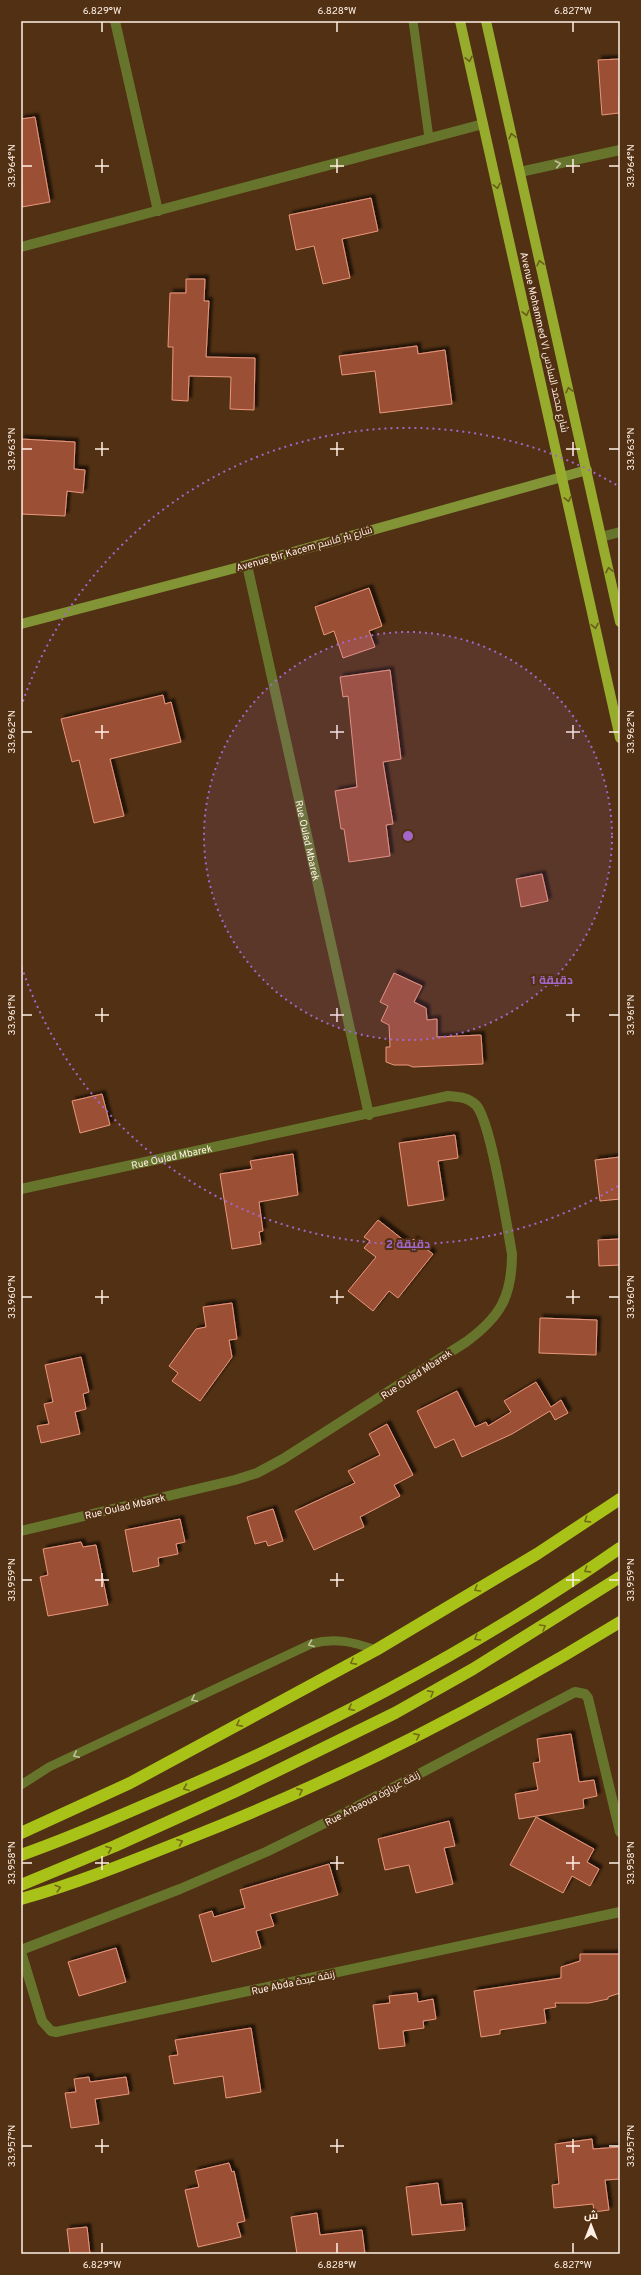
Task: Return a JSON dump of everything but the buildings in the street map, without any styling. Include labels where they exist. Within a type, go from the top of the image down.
[{"type":"highway","points":[[21,1833],[130,1783],[376,1650],[537,1554],[620,1499]]},
{"type":"highway","points":[[21,1855],[113,1819],[222,1772],[302,1734],[458,1650],[535,1604],[620,1548]]},
{"type":"highway","points":[[21,1885],[115,1846],[234,1792],[388,1716],[479,1666],[620,1577]]},
{"type":"highway","points":[[21,1899],[95,1876],[242,1818],[376,1757],[515,1684],[620,1622]]},
{"type":"main road","name":"Avenue Mohammed VI شارع محمد السادس","points":[[460,21],[620,738]]},
{"type":"main road","name":"Avenue Mohammed VI شارع محمد السادس","points":[[486,21],[620,622]]},
{"type":"street","points":[[115,21],[158,211]]},
{"type":"street","points":[[21,247],[483,124]]},
{"type":"street","points":[[520,172],[620,150]]},
{"type":"street","name":"Avenue Bir Kacem شارع بئر قاسم","points":[[21,624],[247,565],[587,470]]},
{"type":"street","points":[[601,537],[620,532]]},
{"type":"street","name":"Rue Oulad Mbarek","points":[[247,565],[369,1115]]},
{"type":"street","name":"Rue Oulad Mbarek","points":[[21,1189],[369,1115],[448,1096],[470,1099],[478,1107],[488,1130],[512,1254],[512,1273],[508,1292],[499,1312],[485,1328],[466,1342],[283,1460],[257,1473],[21,1531]]},
{"type":"street","name":"Rue Arbaoua زنقة عرباوة","points":[[21,1951],[180,1889],[266,1852],[337,1817],[575,1692],[585,1694],[588,1698],[620,1832]]},
{"type":"street","name":"Rue Abda زنقة عبدة","points":[[21,1951],[42,2021],[51,2031],[56,2032],[620,1912]]},
{"type":"lane","points":[[413,21],[429,138]]},
{"type":"lane","points":[[21,1785],[49,1767],[312,1644],[332,1639],[344,1640],[376,1650]]}]
